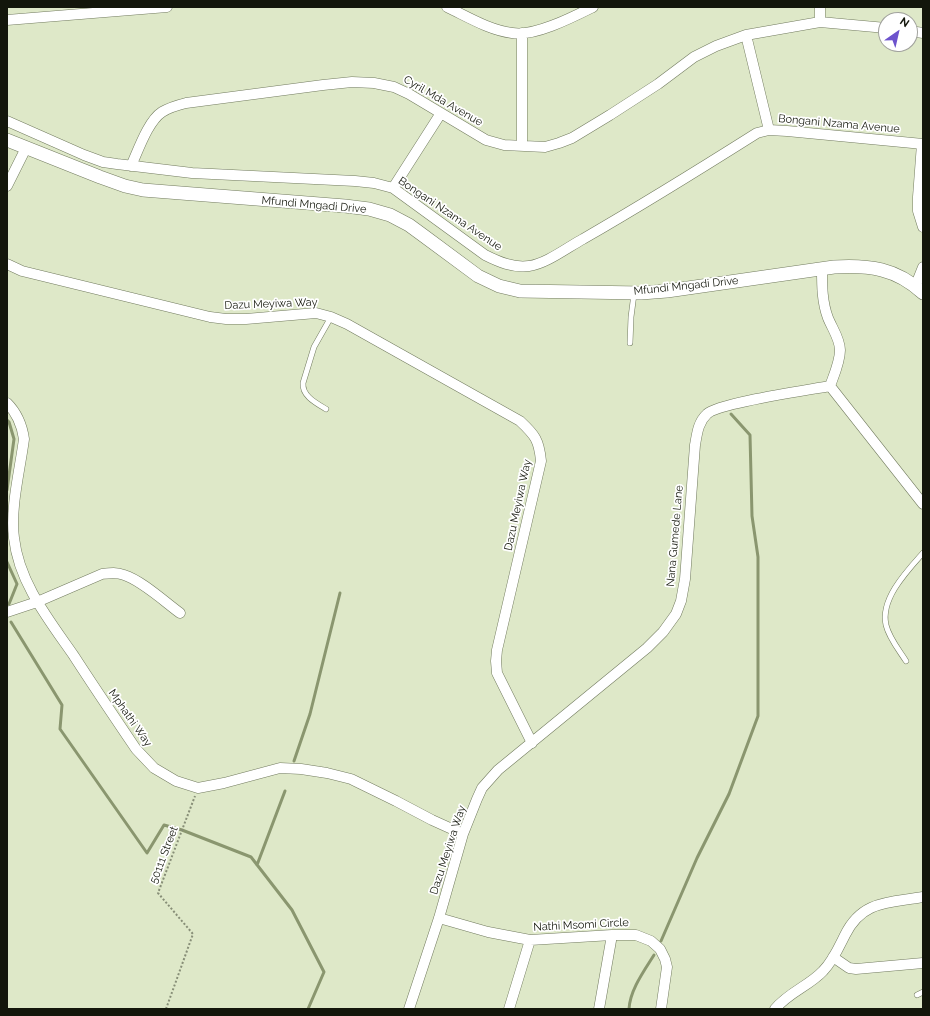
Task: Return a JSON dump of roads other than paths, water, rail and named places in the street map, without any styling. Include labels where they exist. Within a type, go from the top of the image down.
[{"type":"street","points":[[7,20],[167,7]]},
{"type":"street","points":[[447,7],[497,30],[513,34],[557,24],[593,7]]},
{"type":"street","points":[[820,7],[820,22]]},
{"type":"street","name":"Cyril Mda Avenue","points":[[131,166],[153,123],[161,113],[172,106],[352,82],[374,83],[399,89],[486,140],[504,145],[545,147],[572,138],[640,96],[694,57],[716,46],[746,35],[820,22],[878,27]]},
{"type":"street","points":[[522,33],[522,146]]},
{"type":"street","points":[[746,35],[770,130]]},
{"type":"street","points":[[393,188],[441,113]]},
{"type":"street","name":"Bongani Nzama Avenue","points":[[7,121],[103,162],[192,173],[355,181],[374,183],[393,188],[486,255],[501,263],[516,266],[530,266],[545,260],[625,215],[757,133],[770,130],[923,144]]},
{"type":"street","name":"Mfundi Mngadi Drive","points":[[7,140],[125,186],[143,190],[345,206],[369,209],[390,215],[419,232],[478,276],[499,286],[520,291],[634,293],[666,291],[822,269],[866,266],[884,270],[904,279],[919,290]]},
{"type":"street","points":[[923,144],[918,197],[918,211],[923,227]]},
{"type":"street","points":[[7,186],[26,148]]},
{"type":"street","name":"Dazu Meyiwa Way","points":[[7,264],[22,271],[210,317],[246,319],[316,313],[331,317],[347,324],[520,421],[532,432],[540,446],[541,461],[497,650],[496,661],[497,673],[532,743],[498,770],[489,780],[477,799],[463,834],[439,918],[409,1009]]},
{"type":"street","points":[[919,290],[923,267]]},
{"type":"street","points":[[822,269],[825,306],[840,350],[836,370],[830,386],[923,504]]},
{"type":"street","name":"Nana Gumede Lane","points":[[532,743],[648,648],[664,632],[676,614],[681,601],[685,579],[696,439],[701,421],[708,413],[718,408],[830,386]]},
{"type":"street","name":"Mphathi Way","points":[[7,403],[19,419],[23,429],[24,439],[10,517],[16,553],[21,567],[37,602],[136,749],[154,768],[176,781],[199,788],[280,768],[301,769],[327,773],[351,780],[396,800],[432,820],[463,834]]},
{"type":"street","points":[[7,612],[37,602],[102,574],[113,572],[125,575],[138,582],[180,613]]},
{"type":"street","points":[[776,1009],[791,993],[812,981],[823,972],[833,958],[855,917],[864,910],[878,905],[923,897]]},
{"type":"street","name":"Nathi Msomi Circle","points":[[439,918],[488,932],[530,940],[636,935],[651,941],[660,949],[667,967],[661,1009]]},
{"type":"street","points":[[599,1009],[612,935]]},
{"type":"street","points":[[509,1009],[530,940]]},
{"type":"street","points":[[833,958],[849,968],[856,969],[923,963]]},
{"type":"lane","points":[[630,343],[634,293]]},
{"type":"lane","points":[[326,409],[309,397],[303,388],[303,383],[314,348],[331,317]]},
{"type":"lane","points":[[906,661],[886,626],[885,616],[895,588],[902,577],[923,553]]},
{"type":"lane","points":[[917,994],[923,992]]},
{"type":"waterway","points":[[661,941],[697,858],[729,794],[758,716],[758,557],[752,516],[750,435],[731,414]]},
{"type":"waterway","points":[[7,420],[14,439],[7,490]]},
{"type":"waterway","points":[[7,562],[17,584],[9,604]]},
{"type":"waterway","points":[[294,761],[310,714],[340,593]]},
{"type":"waterway","points":[[11,622],[62,705],[60,729],[147,853],[164,825],[182,830],[251,857],[292,910],[324,972],[308,1009]]},
{"type":"waterway","points":[[257,865],[285,791]]},
{"type":"waterway","points":[[629,1009],[635,988],[654,955]]}]
